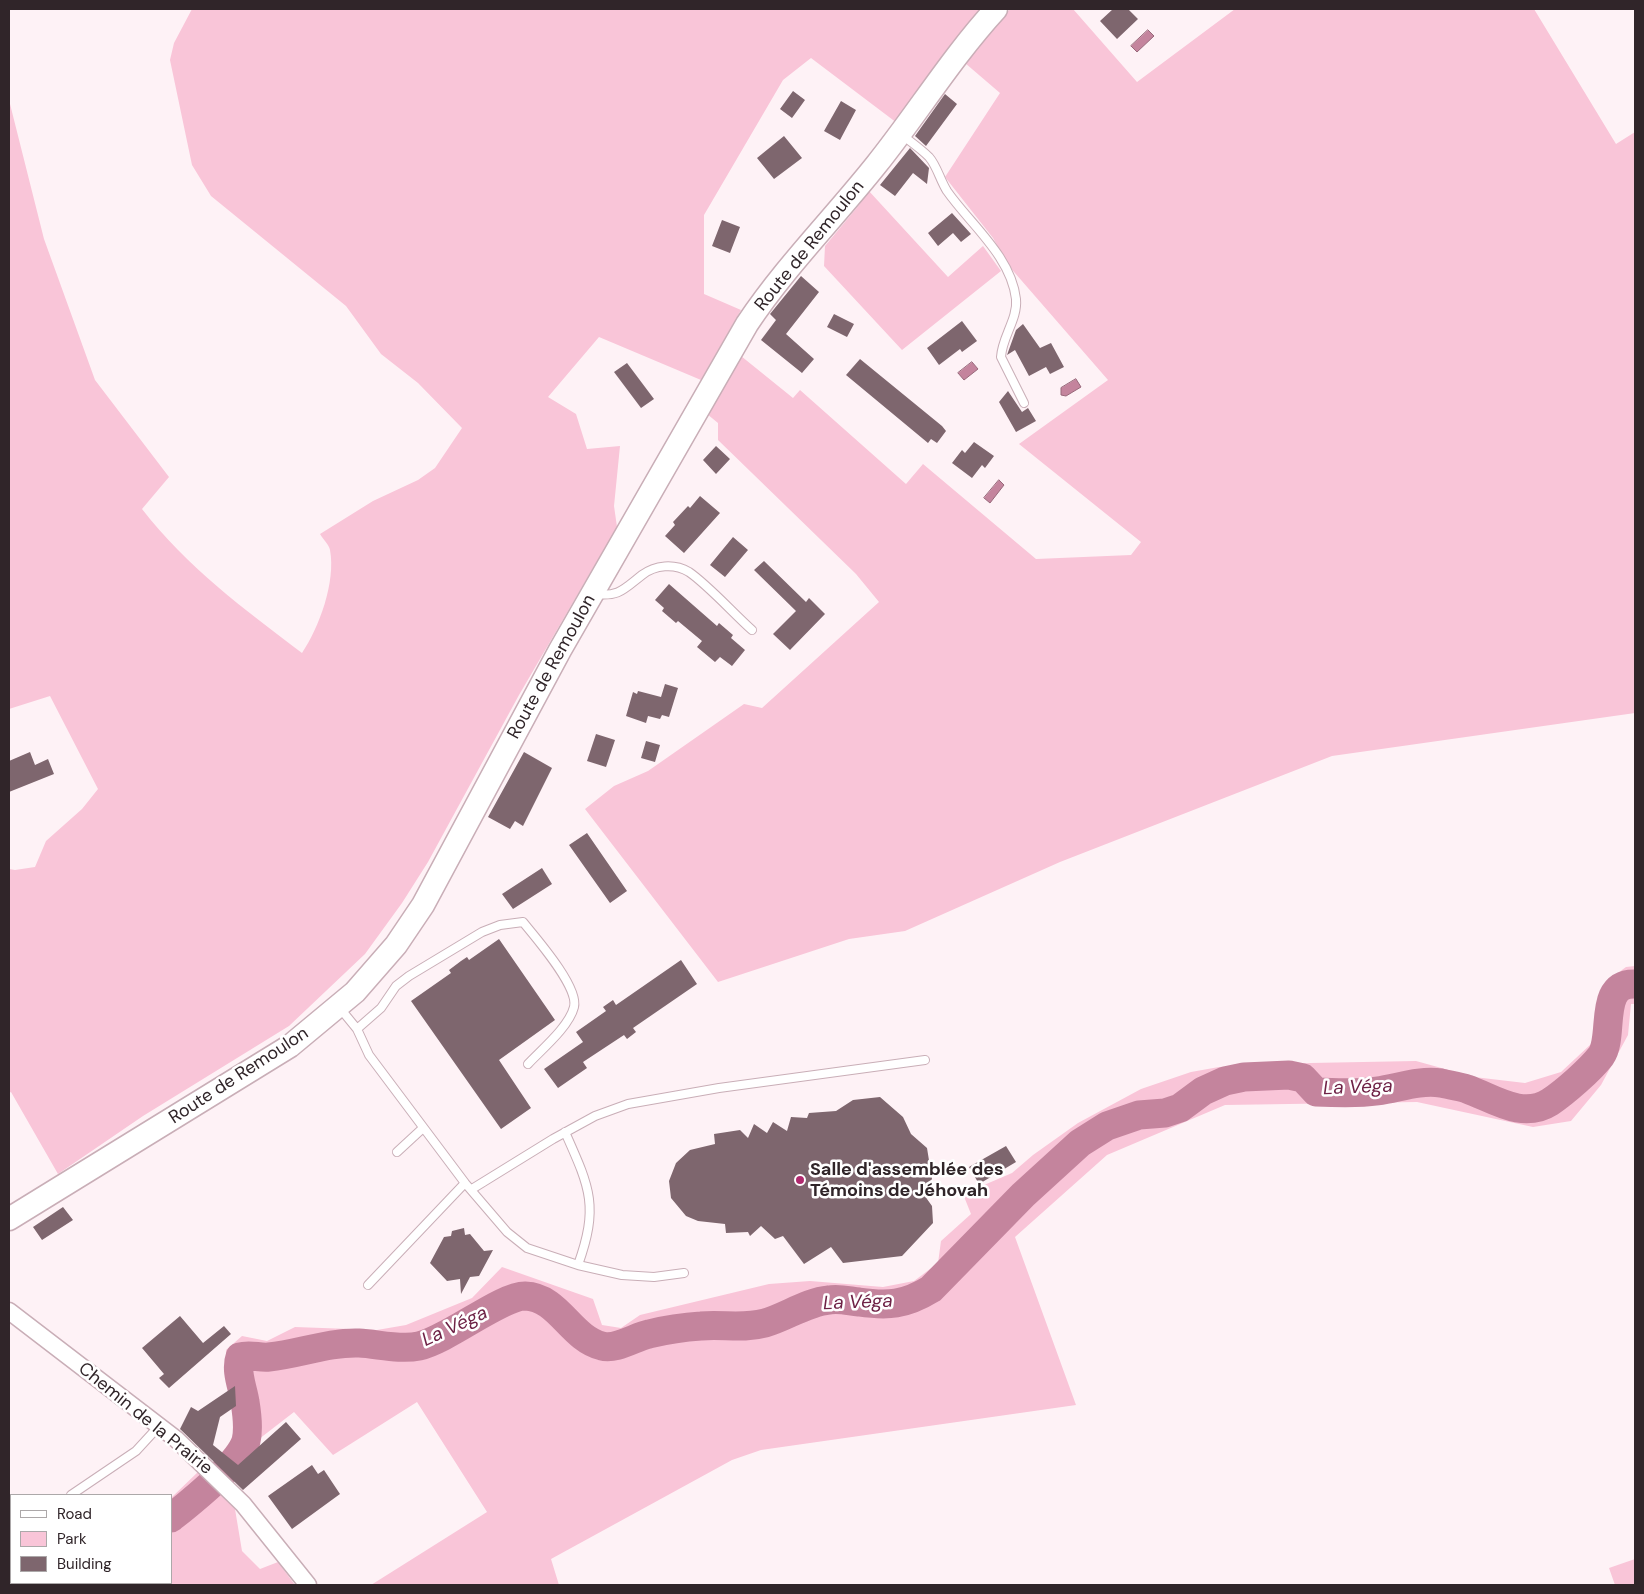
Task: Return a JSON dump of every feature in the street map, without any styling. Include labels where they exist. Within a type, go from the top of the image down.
[{"type":"main road","name":"Route de Remoulon","points":[[9,1219],[290,1046],[355,992],[396,945],[422,905],[592,594],[758,308],[773,286],[869,174],[950,64],[996,9]]},
{"type":"street","name":"Chemin de la Prairie","points":[[9,1311],[159,1426],[206,1468],[256,1520],[308,1585]]},
{"type":"lane","points":[[900,134],[929,157],[939,179],[958,208],[1007,270],[1013,285],[1016,311],[1001,350],[1001,357],[1024,403]]},
{"type":"lane","points":[[592,594],[612,596],[619,593],[648,570],[658,567],[673,567],[688,572],[752,630]]},
{"type":"lane","points":[[356,1029],[380,1008],[396,986],[409,976],[482,932],[500,925],[523,922],[558,966],[572,994],[574,1007],[560,1030],[528,1064]]},
{"type":"lane","points":[[339,1007],[356,1029],[370,1055],[464,1183],[507,1232],[527,1248],[578,1265],[639,1277],[684,1273]]},
{"type":"lane","points":[[472,1190],[565,1132],[595,1116],[628,1104],[652,1098],[925,1060]]},
{"type":"lane","points":[[397,1152],[423,1128]]},
{"type":"lane","points":[[565,1132],[587,1184],[591,1209],[588,1238],[578,1265]]},
{"type":"lane","points":[[368,1285],[464,1183]]},
{"type":"lane","points":[[72,1494],[136,1451],[159,1426]]},
{"type":"green space","points":[[192,9],[982,9],[897,123],[811,58],[783,80],[704,215],[704,294],[741,310],[701,380],[599,337],[548,397],[576,414],[587,449],[620,446],[614,506],[617,527],[519,695],[428,862],[402,903],[365,954],[289,1026],[143,1116],[58,1174],[11,1092],[9,1093],[9,869],[35,867],[46,841],[82,809],[98,789],[50,696],[9,709],[9,100],[44,239],[95,380],[169,477],[142,509],[178,550],[217,586],[302,653],[320,618],[331,576],[330,550],[320,534],[373,501],[418,480],[435,468],[462,428],[418,383],[381,354],[346,306],[211,196],[192,165],[170,60],[174,43]]},
{"type":"green space","points":[[1010,9],[1073,9],[1137,82],[1235,9],[1534,9],[1616,144],[1635,132],[1635,713],[1332,756],[1060,862],[905,931],[849,939],[718,982],[585,809],[614,786],[648,771],[744,704],[762,708],[879,602],[856,574],[718,440],[718,423],[707,414],[741,356],[793,398],[800,390],[906,484],[923,464],[1036,559],[1131,555],[1141,542],[1019,444],[1108,380],[1008,265],[993,238],[945,177],[1000,93],[965,63]]},
{"type":"green space","points":[[868,190],[948,277],[983,246],[1001,271],[902,350],[824,266],[825,246],[859,205]]},
{"type":"green space","points":[[1635,966],[1635,1004],[1631,1004],[1628,1035],[1601,1085],[1571,1121],[1533,1127],[1417,1102],[1225,1105],[1107,1155],[1015,1237],[1076,1405],[761,1450],[732,1460],[551,1559],[559,1585],[371,1585],[487,1512],[417,1402],[333,1455],[294,1412],[250,1446],[255,1426],[250,1381],[228,1379],[226,1350],[242,1336],[267,1341],[295,1327],[377,1330],[406,1325],[472,1298],[502,1267],[593,1299],[602,1325],[621,1328],[640,1315],[769,1284],[810,1281],[883,1287],[914,1281],[938,1263],[941,1241],[971,1214],[963,1194],[1012,1173],[1033,1155],[1078,1123],[1141,1089],[1191,1072],[1219,1067],[1416,1061],[1474,1077],[1525,1083],[1561,1072],[1591,1044],[1611,978],[1626,967]]},
{"type":"green space","points":[[199,1471],[235,1509],[242,1551],[260,1569],[278,1562],[295,1585],[43,1585],[172,1584],[172,1497]]},
{"type":"green space","points":[[1635,1559],[1635,1585],[1615,1585],[1609,1568]]},
{"type":"shaded area","points":[[1148,30],[1154,36],[1137,52],[1131,46]]},
{"type":"shaded area","points":[[972,362],[978,369],[964,380],[958,373]]},
{"type":"shaded area","points":[[1076,379],[1081,387],[1066,396],[1061,395],[1061,388]]},
{"type":"shaded area","points":[[999,480],[1004,485],[990,503],[984,498]]},
{"type":"building","points":[[1113,9],[1128,9],[1138,19],[1117,39],[1100,21]]},
{"type":"building","points":[[793,91],[805,100],[792,118],[780,109]]},
{"type":"building","points":[[945,94],[957,104],[926,146],[915,136]]},
{"type":"building","points":[[841,101],[856,110],[840,140],[824,131]]},
{"type":"building","points":[[784,136],[802,158],[774,179],[757,158]]},
{"type":"building","points":[[910,148],[929,168],[927,184],[913,173],[895,196],[880,185]]},
{"type":"building","points":[[952,213],[971,234],[961,242],[953,233],[938,246],[928,233]]},
{"type":"building","points":[[722,220],[740,227],[730,253],[712,246]]},
{"type":"building","points":[[801,276],[819,292],[786,334],[814,359],[802,373],[761,340],[776,320],[770,314]]},
{"type":"building","points":[[834,314],[854,324],[847,337],[827,327]]},
{"type":"building","points":[[962,321],[977,341],[962,352],[960,349],[939,365],[927,348]]},
{"type":"building","points":[[1023,324],[1040,348],[1051,343],[1064,367],[1050,374],[1046,367],[1029,376],[1015,350],[1007,355],[1016,330]]},
{"type":"building","points":[[860,359],[942,426],[946,431],[937,443],[931,439],[928,443],[846,375]]},
{"type":"building","points":[[627,363],[654,399],[641,408],[614,372]]},
{"type":"building","points":[[1008,391],[1022,412],[1028,408],[1036,421],[1016,432],[999,402]]},
{"type":"building","points":[[974,442],[994,456],[985,468],[982,465],[972,478],[952,463],[962,450],[965,453]]},
{"type":"building","points":[[716,446],[730,459],[716,474],[703,460]]},
{"type":"building","points":[[700,496],[720,513],[684,553],[665,536],[675,525],[673,522],[688,506],[690,508]]},
{"type":"building","points":[[733,537],[748,550],[725,577],[710,565]]},
{"type":"building","points":[[764,561],[806,602],[809,598],[825,614],[790,650],[773,634],[796,611],[754,570]]},
{"type":"building","points":[[669,584],[717,626],[719,623],[733,635],[731,638],[745,650],[732,666],[720,657],[715,662],[697,647],[702,641],[678,621],[676,623],[662,611],[664,608],[655,600]]},
{"type":"building","points":[[665,684],[678,688],[669,717],[662,715],[660,719],[648,716],[646,723],[626,716],[633,692],[637,694],[638,691],[661,697]]},
{"type":"building","points":[[596,734],[615,740],[606,767],[587,761]]},
{"type":"building","points":[[646,741],[660,745],[655,762],[641,758]]},
{"type":"building","points":[[30,752],[35,765],[48,759],[54,774],[9,792],[9,761]]},
{"type":"building","points":[[524,752],[552,768],[523,826],[515,821],[510,829],[488,817]]},
{"type":"building","points":[[587,833],[627,891],[610,903],[569,845]]},
{"type":"building","points":[[542,868],[552,884],[513,909],[502,894]]},
{"type":"building","points":[[499,939],[555,1020],[499,1060],[531,1108],[501,1129],[411,1001],[451,973],[449,970],[461,961],[467,957],[469,960]]},
{"type":"building","points":[[681,960],[697,984],[633,1028],[636,1032],[627,1039],[624,1035],[583,1062],[587,1068],[558,1088],[544,1069],[583,1042],[576,1032],[606,1011],[603,1007],[613,1000],[616,1005]]},
{"type":"building","name":"Salle d'assemblée des Témoins de Jéhovah","points":[[880,1097],[903,1117],[911,1134],[927,1148],[932,1179],[922,1192],[932,1206],[933,1223],[902,1256],[843,1263],[831,1247],[804,1264],[783,1236],[775,1239],[761,1226],[750,1236],[748,1232],[726,1233],[725,1224],[698,1221],[686,1216],[671,1198],[669,1181],[676,1163],[690,1150],[715,1144],[714,1134],[740,1130],[748,1138],[754,1124],[767,1133],[773,1122],[787,1131],[791,1117],[807,1118],[809,1113],[836,1111],[853,1100]]},
{"type":"building","points":[[1006,1146],[1016,1162],[979,1184],[969,1167]]},
{"type":"building","points":[[63,1207],[73,1220],[42,1240],[33,1227]]},
{"type":"building","points":[[464,1228],[465,1235],[470,1234],[484,1251],[493,1250],[479,1276],[470,1277],[461,1294],[460,1279],[447,1281],[430,1263],[444,1237],[451,1236],[452,1231]]},
{"type":"building","points":[[180,1316],[203,1343],[224,1326],[231,1334],[169,1388],[159,1378],[164,1374],[142,1348]]},
{"type":"building","points":[[235,1386],[236,1406],[220,1417],[213,1445],[238,1465],[286,1422],[301,1439],[243,1490],[180,1429],[191,1407],[198,1411]]},
{"type":"building","points":[[312,1465],[318,1474],[324,1470],[340,1494],[292,1529],[268,1496]]},
{"type":"waterway","name":"La Véga","points":[[172,1517],[234,1461],[246,1441],[245,1402],[238,1368],[240,1357],[269,1357],[347,1343],[397,1347],[419,1346],[445,1335],[503,1303],[525,1296],[537,1298],[547,1303],[581,1335],[591,1342],[607,1347],[619,1345],[649,1334],[695,1326],[757,1325],[821,1301],[840,1299],[879,1304],[904,1301],[931,1289],[1023,1195],[1080,1143],[1107,1126],[1139,1115],[1165,1113],[1180,1108],[1203,1091],[1225,1081],[1244,1077],[1289,1075],[1303,1078],[1316,1092],[1369,1092],[1416,1083],[1433,1082],[1464,1088],[1508,1106],[1529,1109],[1539,1107],[1550,1102],[1570,1087],[1601,1056],[1605,1047],[1611,1001],[1616,992],[1623,986],[1635,984]]},
{"type":"place","name":"Salle d'assemblée des Témoins de Jéhovah","points":[[800,1180]]}]
